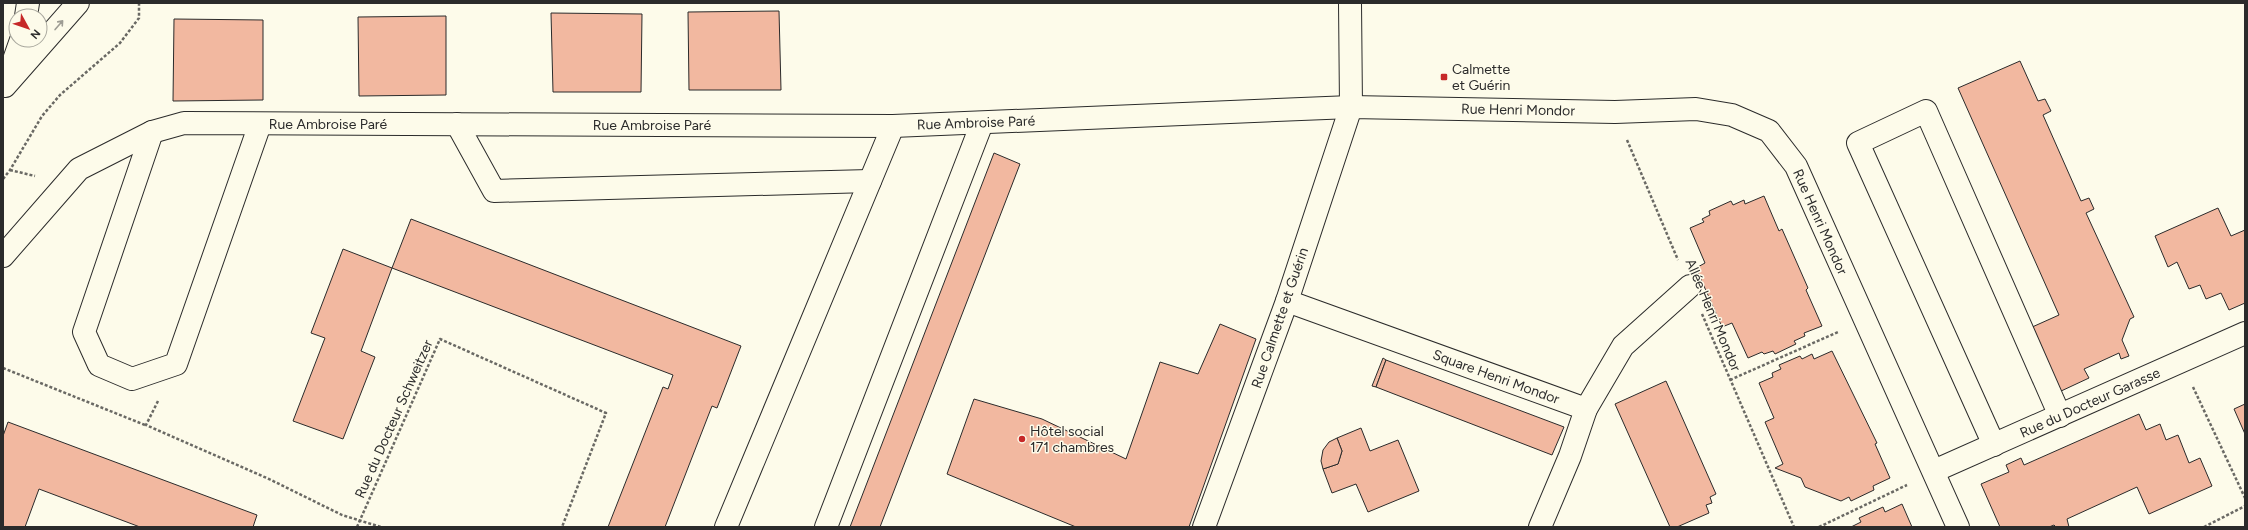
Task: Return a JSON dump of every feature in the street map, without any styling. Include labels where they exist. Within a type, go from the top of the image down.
[{"type":"street","points":[[4,88],[78,3]]},
{"type":"street","name":"Rue Calmette et Guérin","points":[[1204,527],[1287,300],[1351,107],[1350,3]]},
{"type":"street","points":[[4,88],[18,48]]},
{"type":"street","name":"Rue Henri Mondor","points":[[1351,107],[1615,112],[1696,109],[1732,115],[1769,131],[1796,166],[1864,321],[1934,471],[1958,527]]},
{"type":"street","name":"Rue Ambroise Paré","points":[[3,256],[79,169],[152,132],[184,124],[893,126],[1351,107]]},
{"type":"street","points":[[1994,445],[1858,143],[1926,111],[2060,416]]},
{"type":"street","points":[[826,527],[982,123]]},
{"type":"street","points":[[152,132],[84,332],[99,365],[132,379],[176,364],[260,124]]},
{"type":"street","points":[[457,124],[494,191],[870,181]]},
{"type":"street","points":[[726,527],[893,126]]},
{"type":"street","points":[[1540,527],[1570,456],[1586,409],[1623,346],[1690,286]]},
{"type":"street","name":"Square Henri Mondor","points":[[1287,300],[1586,409]]},
{"type":"street","name":"Rue du Docteur Garasse","points":[[1934,471],[2245,333]]},
{"type":"path","points":[[3,179],[10,170],[42,116],[60,95],[120,44],[139,18],[139,3]]},
{"type":"path","name":"Allée Henri Mondor","points":[[1615,112],[1794,527]]},
{"type":"path","points":[[1730,380],[1864,321]]},
{"type":"path","name":"Rue du Docteur Schweitzer","points":[[360,520],[440,339],[606,413],[562,527]]},
{"type":"path","points":[[2182,362],[2245,498]]},
{"type":"path","points":[[146,425],[176,364]]},
{"type":"path","name":"Rue du Docteur Schweitzer","points":[[3,368],[146,425],[269,479],[342,515],[381,527]]},
{"type":"path","points":[[1819,527],[1934,471]]},
{"type":"path","points":[[2204,527],[2245,506]]},
{"type":"path","points":[[357,527],[360,520]]},
{"type":"building","points":[[779,11],[781,90],[689,90],[688,12]]},
{"type":"building","points":[[551,13],[642,14],[641,92],[553,92]]},
{"type":"building","points":[[446,16],[446,95],[359,96],[358,17]]},
{"type":"building","points":[[174,19],[263,20],[263,100],[173,101]]},
{"type":"building","points":[[2020,61],[2038,101],[2045,99],[2051,111],[2043,115],[2081,201],[2089,198],[2094,209],[2086,213],[2134,317],[2130,319],[2122,340],[2129,356],[2121,359],[2119,353],[2084,369],[2089,378],[2059,392],[2030,328],[2059,315],[1958,88]]},
{"type":"building","points":[[994,153],[1020,164],[880,527],[850,527]]},
{"type":"building","points":[[1764,196],[1779,231],[1782,229],[1808,288],[1806,290],[1822,326],[1804,333],[1805,336],[1794,341],[1796,344],[1775,354],[1773,351],[1764,354],[1762,352],[1748,358],[1732,323],[1722,327],[1696,268],[1705,263],[1690,228],[1704,222],[1702,219],[1710,215],[1709,211],[1731,201],[1733,205],[1744,200],[1745,204]]},
{"type":"building","points":[[2218,208],[2231,236],[2245,230],[2245,303],[2229,310],[2221,293],[2206,299],[2200,285],[2189,289],[2177,262],[2168,267],[2155,236]]},
{"type":"building","points":[[411,219],[741,346],[717,408],[712,406],[665,527],[608,527],[663,387],[668,389],[673,375],[392,268]]},
{"type":"building","points":[[343,249],[392,268],[361,351],[375,357],[343,439],[293,421],[325,338],[311,333]]},
{"type":"building","name":"Hôtel social 171 chambres","points":[[1220,324],[1256,339],[1189,527],[1076,527],[947,474],[974,399],[1042,419],[1126,459],[1160,362],[1198,374]]},
{"type":"building","points":[[1832,351],[1877,443],[1875,444],[1890,478],[1873,486],[1874,490],[1851,501],[1849,497],[1841,501],[1805,487],[1801,478],[1775,468],[1783,464],[1765,422],[1774,418],[1759,383],[1773,377],[1772,373],[1781,369],[1779,365],[1800,356],[1802,359],[1812,354],[1814,359]]},
{"type":"building","points":[[1383,358],[1386,360],[1376,387],[1372,386]]},
{"type":"building","points":[[1386,360],[1564,427],[1552,455],[1376,387]]},
{"type":"building","points":[[1666,381],[1716,494],[1710,497],[1712,503],[1706,505],[1709,513],[1677,527],[1670,527],[1615,404]]},
{"type":"building","points":[[2245,404],[2245,434],[2234,409]]},
{"type":"building","points":[[2139,414],[2146,430],[2160,424],[2166,440],[2178,435],[2189,463],[2200,458],[2212,486],[2149,514],[2137,487],[2067,519],[2069,527],[2056,527],[2054,525],[2049,527],[2000,527],[1981,484],[2009,472],[2006,465],[2021,458],[2024,465]]},
{"type":"building","points":[[8,422],[257,515],[253,527],[140,527],[39,489],[25,527],[3,527],[3,436]]},
{"type":"building","points":[[1361,428],[1370,451],[1398,440],[1419,491],[1368,512],[1356,484],[1332,493],[1323,469],[1338,464],[1342,451],[1337,438]]},
{"type":"building","points":[[1337,438],[1342,451],[1338,464],[1323,469],[1321,461],[1323,450],[1329,442]]},
{"type":"building","points":[[1902,504],[1912,527],[1851,527],[1861,522],[1859,518],[1883,507],[1885,512]]},
{"type":"place","name":"Calmette et Guérin","points":[[1444,77]]},
{"type":"place","name":"Hôtel social 171 chambres","points":[[1022,439]]}]
